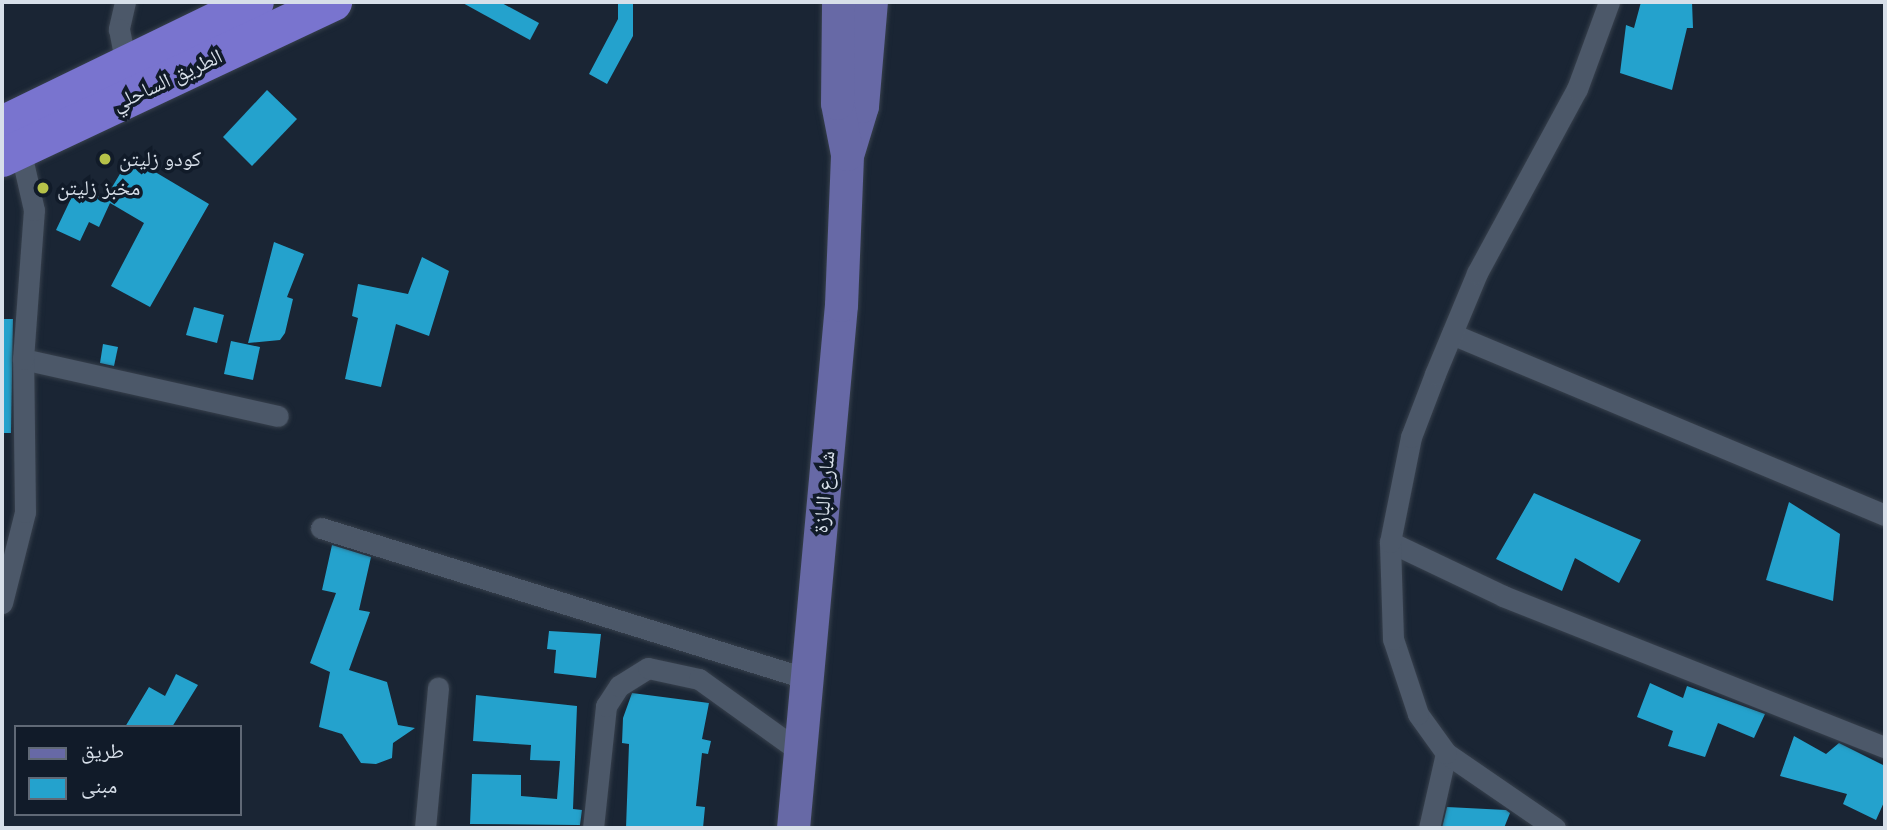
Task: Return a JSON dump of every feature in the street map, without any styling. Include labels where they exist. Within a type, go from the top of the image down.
[{"type":"highway","name":"الطريق الساحلي","points":[[8,144],[125,61],[255,2]]},
{"type":"highway","name":"الطريق الساحلي","points":[[8,144],[333,2]]},
{"type":"main road","name":"شارع البازة","points":[[793,828],[802,753],[841,305],[847,155],[836,103],[838,2]]},
{"type":"main road","name":"شارع البازة","points":[[847,155],[862,106],[871,2]]},
{"type":"street","points":[[125,2],[119,29],[125,61]]},
{"type":"street","points":[[1555,828],[1446,752],[1404,684],[1392,627],[1390,542],[1410,437],[1477,273],[1577,89],[1609,2]]},
{"type":"street","points":[[2,603],[25,512],[23,359],[34,211],[8,144]]},
{"type":"street","points":[[1452,334],[1885,515]]},
{"type":"street","points":[[23,359],[278,416]]},
{"type":"street","points":[[321,528],[808,679]]},
{"type":"street","points":[[1390,542],[1503,596],[1885,747]]},
{"type":"street","points":[[593,828],[606,706],[619,686],[648,668],[699,679],[802,753]]},
{"type":"street","points":[[425,828],[438,688]]},
{"type":"street","points":[[1429,828],[1446,752]]},
{"type":"building","points":[[461,2],[500,2],[539,23],[530,40]]},
{"type":"building","points":[[618,2],[633,2],[633,36],[607,84],[589,74],[618,19]]},
{"type":"building","points":[[1641,2],[1692,2],[1693,28],[1687,28],[1672,90],[1620,73],[1626,25],[1634,28]]},
{"type":"building","points":[[267,90],[297,119],[252,166],[223,137]]},
{"type":"building","points":[[130,157],[209,204],[150,307],[111,286],[144,223],[110,203],[99,227],[89,222],[80,241],[56,230],[77,186],[105,199]]},
{"type":"building","points":[[274,242],[304,254],[287,297],[293,299],[285,333],[280,340],[248,343]]},
{"type":"building","points":[[422,257],[449,271],[429,336],[396,324],[381,387],[345,379],[358,318],[352,316],[358,284],[408,294]]},
{"type":"building","points":[[194,307],[224,315],[217,343],[186,335]]},
{"type":"building","points":[[2,319],[13,319],[11,433],[2,433]]},
{"type":"building","points":[[231,341],[260,347],[253,380],[224,374]]},
{"type":"building","points":[[103,344],[118,347],[114,366],[100,363]]},
{"type":"building","points":[[1534,493],[1641,540],[1619,583],[1575,558],[1562,591],[1496,559]]},
{"type":"building","points":[[1789,502],[1840,534],[1833,601],[1766,580]]},
{"type":"building","points":[[332,545],[371,557],[359,610],[370,612],[349,670],[387,682],[398,725],[415,728],[393,743],[392,758],[376,764],[361,763],[342,734],[319,727],[330,672],[310,663],[336,593],[322,590]]},
{"type":"building","points":[[549,631],[601,634],[596,678],[554,673],[556,650],[547,649]]},
{"type":"building","points":[[176,674],[198,685],[173,725],[126,725],[149,687],[165,696]]},
{"type":"building","points":[[1650,683],[1683,698],[1687,686],[1765,714],[1754,738],[1718,723],[1705,757],[1668,746],[1673,731],[1637,717]]},
{"type":"building","points":[[632,693],[709,703],[702,739],[711,741],[708,754],[702,753],[696,806],[705,807],[703,828],[626,828],[629,744],[622,743],[623,718]]},
{"type":"building","points":[[476,695],[577,706],[573,809],[582,810],[580,825],[470,824],[472,774],[521,775],[521,796],[557,799],[560,761],[530,760],[531,745],[473,741]]},
{"type":"building","points":[[1794,736],[1826,754],[1839,743],[1885,766],[1885,800],[1876,820],[1843,804],[1847,794],[1780,776]]},
{"type":"building","points":[[1447,807],[1506,810],[1510,813],[1504,828],[1442,828]]},
{"type":"place","name":"كودو زليتن","points":[[105,159]]},
{"type":"place","name":"مخبز زليتن","points":[[43,188]]}]
